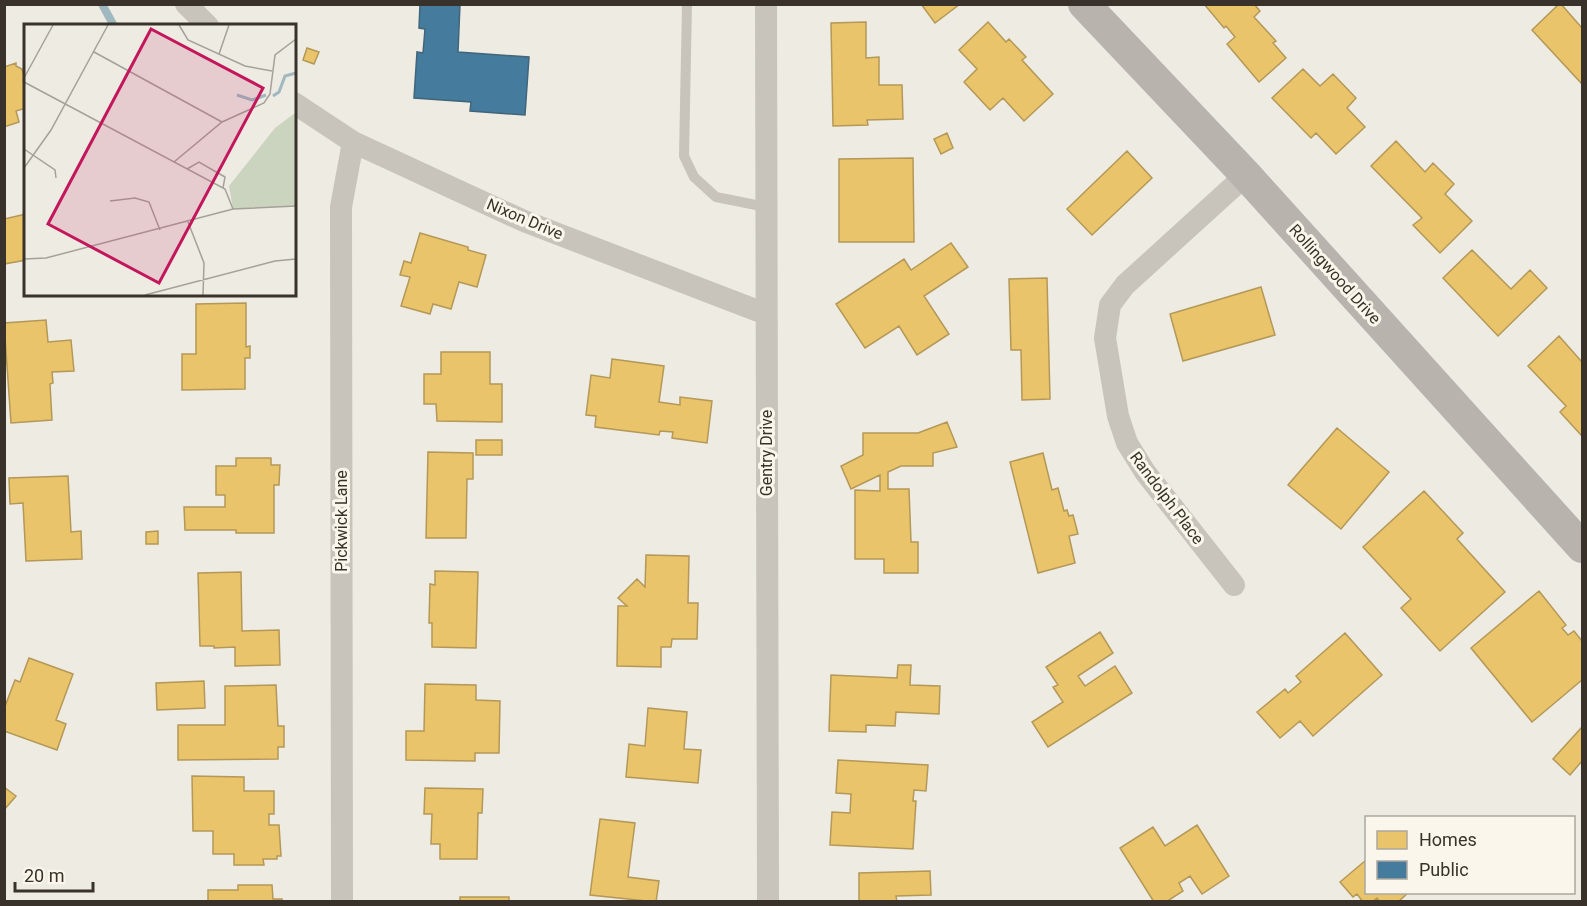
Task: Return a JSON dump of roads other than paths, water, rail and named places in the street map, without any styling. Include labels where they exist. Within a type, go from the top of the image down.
[{"type":"street","points":[[186,4],[206,24]]},
{"type":"street","name":"Gentry Drive","points":[[766,4],[768,902]]},
{"type":"street","name":"Rollingwood Drive","points":[[1100,11],[1582,547]]},
{"type":"street","name":"Nixon Drive","points":[[296,104],[353,142],[524,221],[766,314]]},
{"type":"street","name":"Pickwick Lane","points":[[342,902],[341,207],[353,142]]},
{"type":"street","name":"Randolph Place","points":[[1234,585],[1145,472],[1127,443],[1118,416],[1105,338],[1110,305],[1125,285],[1246,175]]},
{"type":"lane","points":[[687,4],[684,156],[694,177],[716,197],[766,207]]},
{"type":"waterway","points":[[102,4],[113,24]]}]
